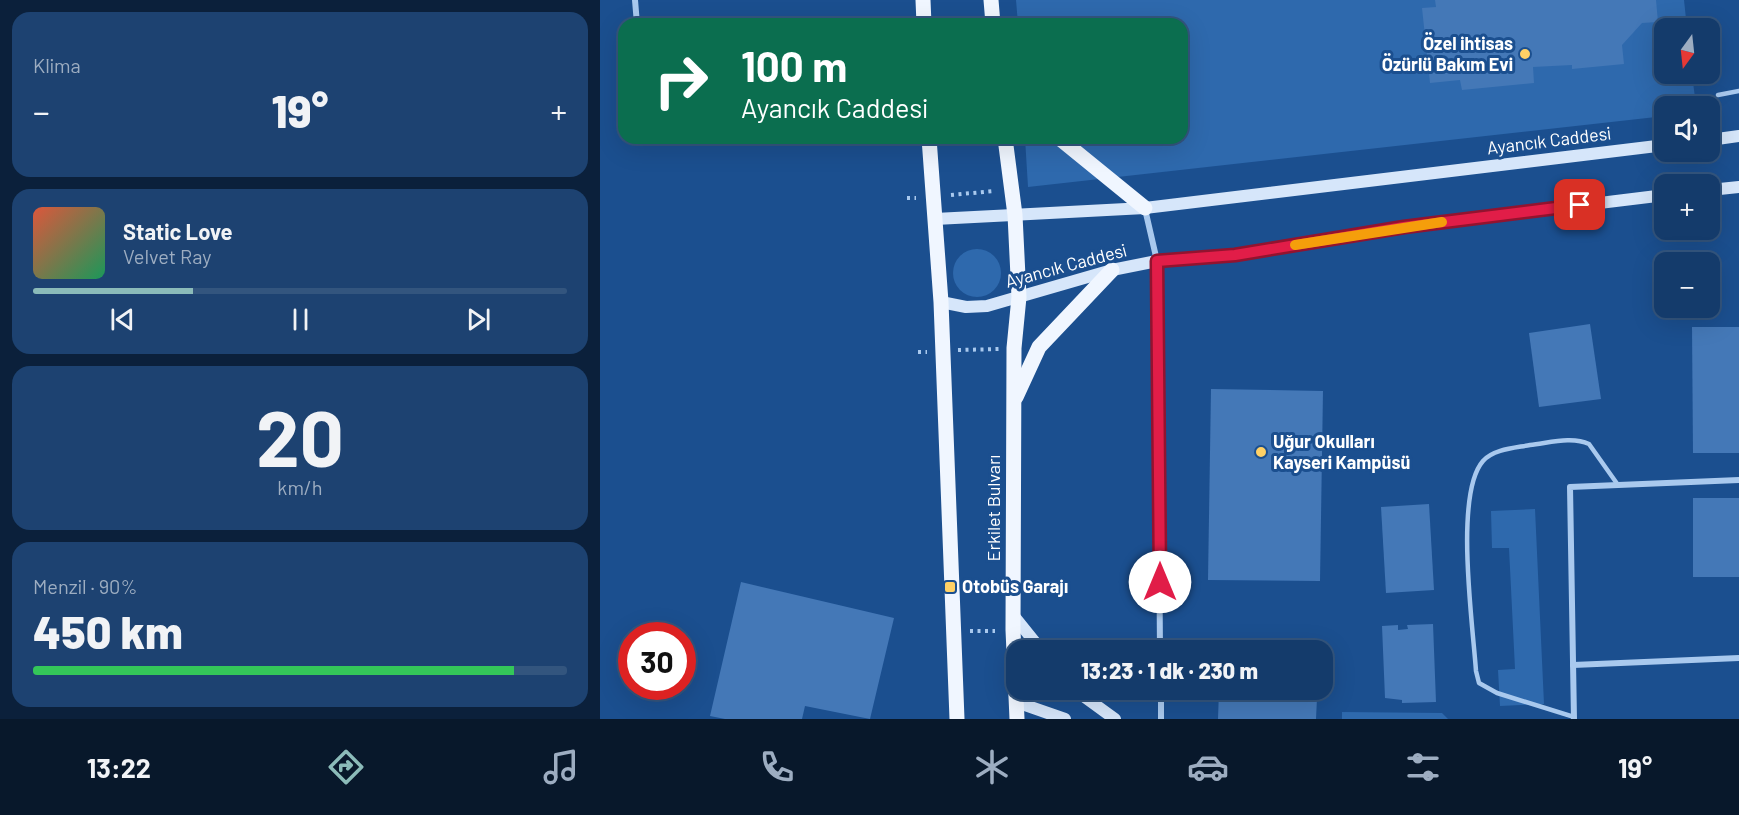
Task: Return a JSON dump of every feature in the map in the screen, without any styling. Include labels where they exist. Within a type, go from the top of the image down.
[{"type":"main road","points":[[923,0],[924,18]]},
{"type":"main road","points":[[991,0],[992,18]]},
{"type":"main road","points":[[929,144],[941,302],[957,719]]},
{"type":"main road","points":[[1006,144],[1015,215]]},
{"type":"main road","points":[[1066,144],[1145,208]]},
{"type":"main road","name":"Erkilet Bulvarı","points":[[1015,215],[1019,297],[1014,348],[1013,623],[1017,719]]},
{"type":"main road","points":[[1014,402],[1039,346],[1112,270]]},
{"type":"street","points":[[635,0],[637,18]]},
{"type":"street","points":[[1720,139],[1739,136]]},
{"type":"street","name":"Ayancık Caddesi","points":[[936,219],[1145,208],[1654,146]]},
{"type":"street","points":[[1720,189],[1739,187]]},
{"type":"street","name":"Ayancık Caddesi","points":[[941,302],[966,307],[987,306],[1112,270],[1157,261],[1235,255],[1404,227],[1654,196]]},
{"type":"street","points":[[1145,208],[1157,261],[1160,640]]},
{"type":"street","points":[[1574,718],[1570,487],[1739,480]]},
{"type":"street","points":[[1013,623],[1031,640]]},
{"type":"street","points":[[1573,665],[1739,658]]},
{"type":"street","points":[[1088,700],[1114,719]]},
{"type":"street","points":[[1161,700],[1161,719]]},
{"type":"street","points":[[1016,702],[1065,719]]},
{"type":"lane","points":[[1718,95],[1739,91]]},
{"type":"lane","points":[[1574,718],[1497,693],[1479,683],[1476,671],[1467,543],[1471,495],[1474,480],[1482,462],[1491,455],[1509,448],[1561,441],[1582,441],[1589,444],[1618,485]]},
{"type":"path","points":[[907,198],[1011,189]]},
{"type":"path","points":[[918,352],[1014,348]]},
{"type":"path","points":[[952,631],[1013,623]]},
{"type":"shaded area","points":[[1016,0],[1684,0],[1686,18],[1654,18],[1654,84],[1693,84],[1695,96],[1654,96],[1654,117],[1028,187],[1025,144],[1188,144],[1188,18],[1018,18]]},
{"type":"shaded area","points":[[977,249],[994,256],[1001,273],[994,290],[977,297],[960,290],[953,273],[960,256]]},
{"type":"shaded area","points":[[1535,509],[1544,704],[1500,706],[1498,670],[1515,669],[1509,548],[1492,548],[1491,511]]},
{"type":"shaded area","points":[[1342,712],[1442,713],[1448,719],[1342,719]]},
{"type":"building","name":"Özel ihtisas Özürlü Bakım Evi","points":[[1435,0],[1656,0],[1658,18],[1654,18],[1654,22],[1642,23],[1622,45],[1624,64],[1572,69],[1572,65],[1533,67],[1534,83],[1462,90],[1460,80],[1430,83],[1422,8],[1436,7]]},
{"type":"building","points":[[1590,324],[1601,399],[1539,407],[1529,333]]},
{"type":"building","points":[[1692,327],[1739,327],[1739,453],[1693,453]]},
{"type":"building","points":[[1211,389],[1323,391],[1320,581],[1208,580]]},
{"type":"building","points":[[1693,498],[1739,498],[1739,577],[1693,577]]},
{"type":"building","points":[[1429,504],[1434,590],[1386,593],[1381,507]]},
{"type":"building","points":[[741,582],[894,618],[870,719],[805,706],[802,719],[725,719],[710,716]]},
{"type":"building","points":[[1433,624],[1436,702],[1402,703],[1402,700],[1385,698],[1382,626],[1398,625],[1398,630],[1408,629],[1407,625]]},
{"type":"building","points":[[1219,700],[1317,700],[1316,719],[1218,719]]},
{"type":"slow traffic","points":[[1295,245],[1442,222]]},
{"type":"place","name":"Özel ihtisas Özürlü Bakım Evi","points":[[1525,54]]},
{"type":"place","name":"Uğur Okulları Kayseri Kampüsü","points":[[1261,452]]},
{"type":"place","name":"Otobüs Garajı","points":[[950,587]]},
{"type":"route","points":[[1160,582],[1157,261],[1235,255],[1404,227],[1580,205]]}]
